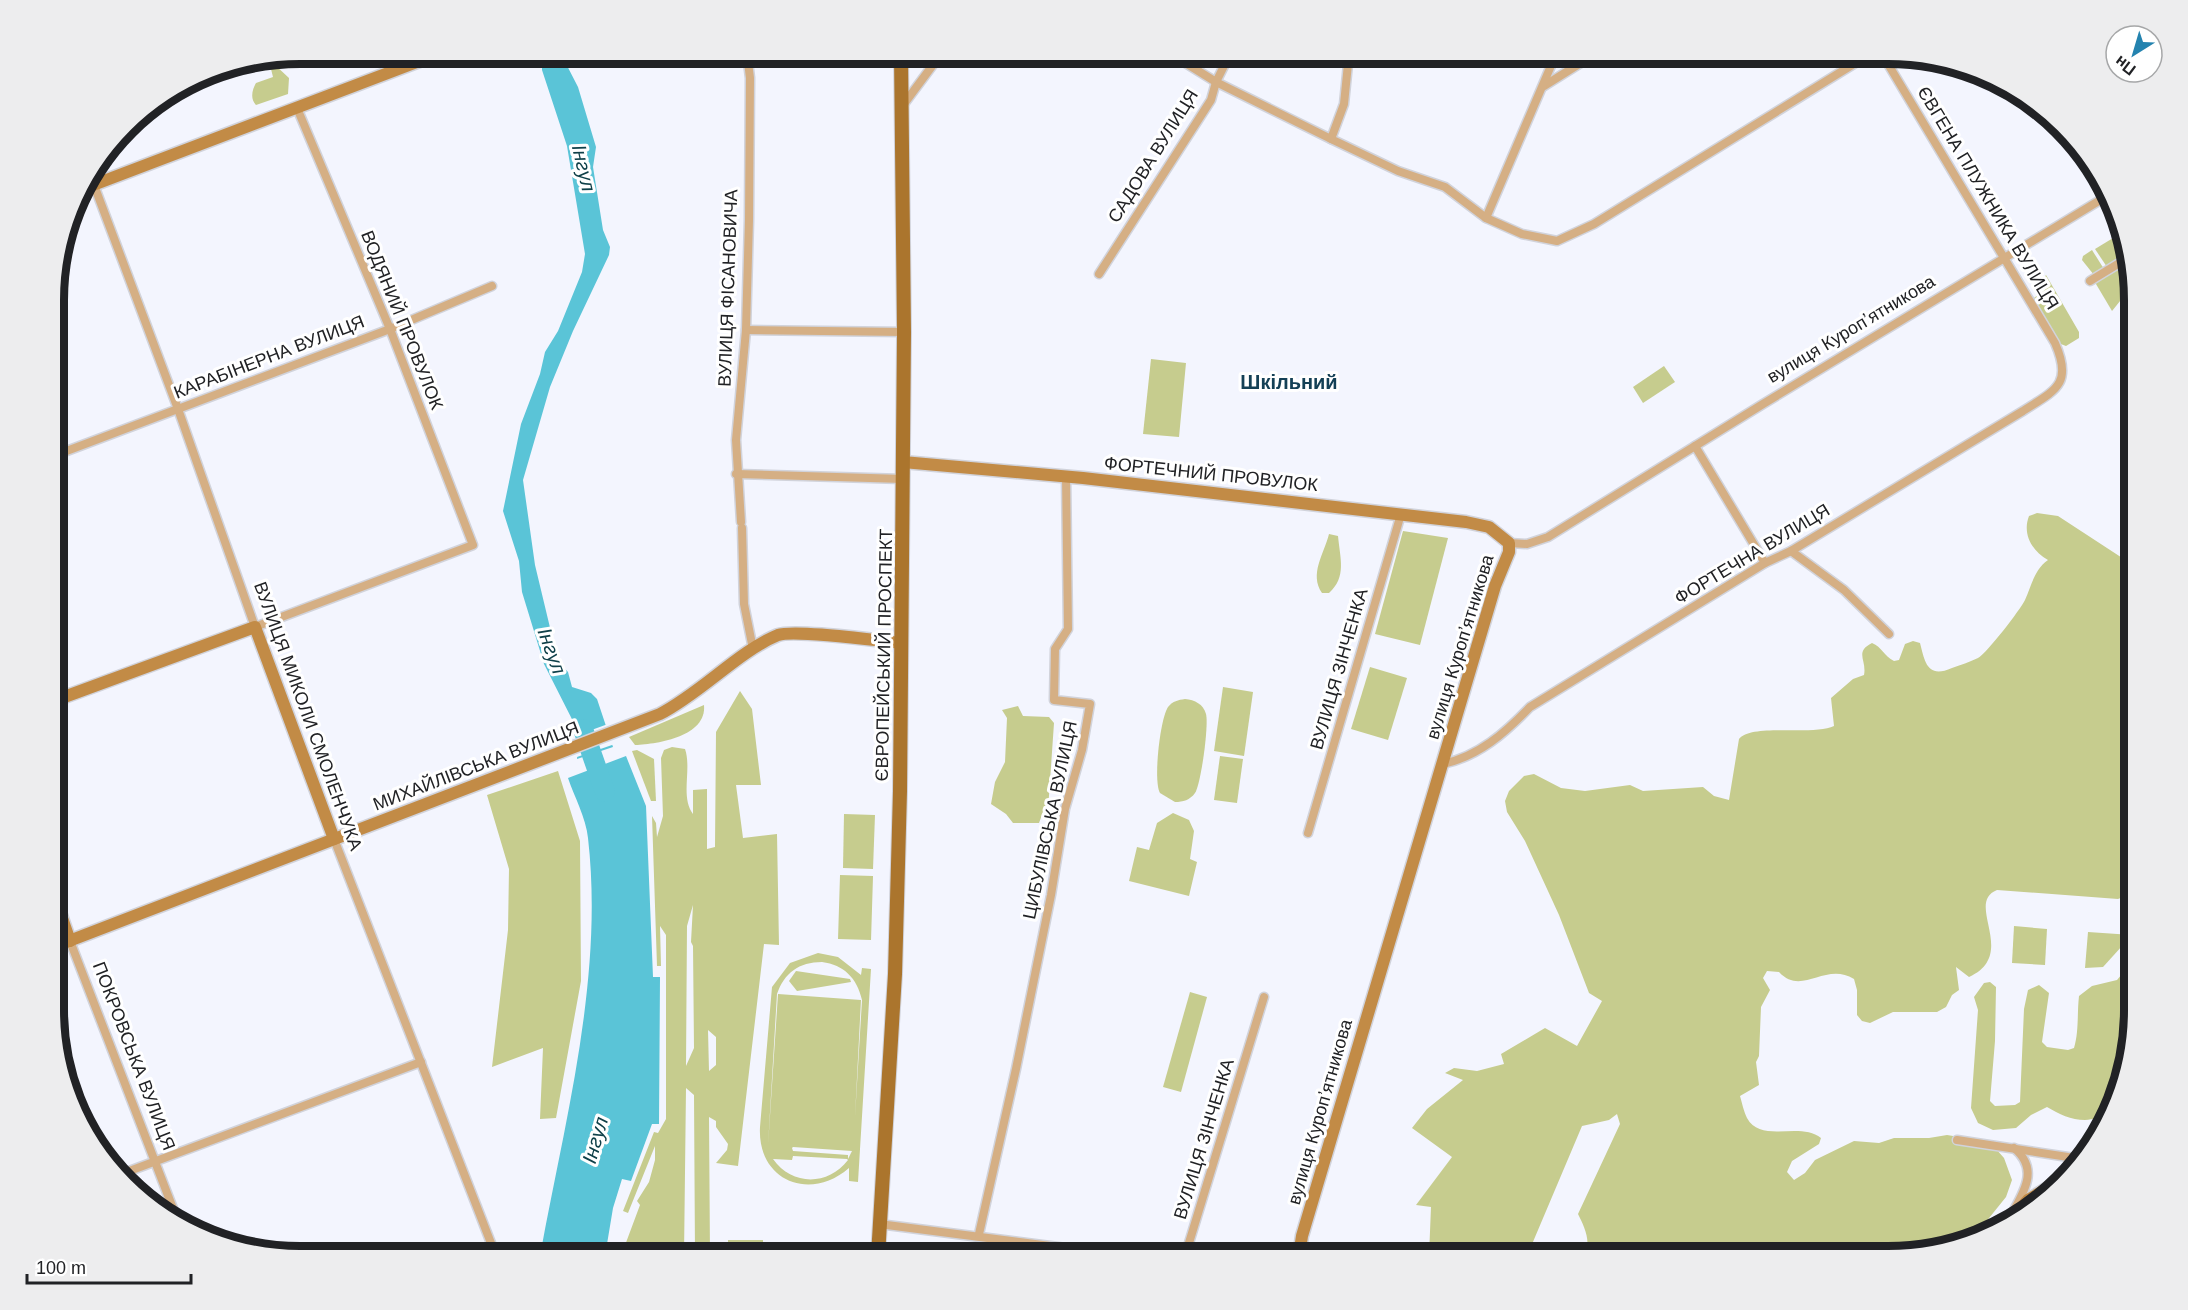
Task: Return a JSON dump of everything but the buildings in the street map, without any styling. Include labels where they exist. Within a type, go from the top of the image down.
[{"type":"main road","name":"ЄВРОПЕЙСЬКИЙ ПРОСПЕКТ","points":[[878,1246],[895,974],[902,643],[904,332],[901,64]]},
{"type":"street","points":[[95,185],[412,64]]},
{"type":"street","name":"ВУЛИЦЯ ФІСАНОВИЧА","points":[[747,64],[750,125],[746,330],[736,474],[742,525],[744,604],[753,649]]},
{"type":"street","points":[[900,108],[933,64]]},
{"type":"street","points":[[1187,64],[1216,82],[1398,171],[1445,187],[1486,218],[1522,234],[1557,241],[1594,224],[1854,64]]},
{"type":"street","name":"САДОВА ВУЛИЦЯ","points":[[1099,274],[1211,100],[1216,82],[1225,64]]},
{"type":"street","points":[[1332,139],[1344,104],[1348,64]]},
{"type":"street","points":[[1486,218],[1552,64]]},
{"type":"street","points":[[1544,87],[1580,64]]},
{"type":"street","name":"ЄВГЕНА ПЛУЖНИКА ВУЛИЦЯ","points":[[1888,64],[2006,258],[2063,362]]},
{"type":"street","name":"ВОДЯНИЙ ПРОВУЛОК","points":[[255,627],[473,545],[390,329],[297,108]]},
{"type":"street","name":"ВУЛИЦЯ МИКОЛИ СМОЛЕНЧУКА","points":[[94,186],[334,838],[492,1246]]},
{"type":"street","name":"вулиця Куропʼятникова","points":[[1300,1246],[1491,597],[1509,552],[1509,543],[1527,544],[1548,537],[2101,200]]},
{"type":"street","points":[[2090,281],[2120,263]]},
{"type":"street","name":"КАРАБІНЕРНА ВУЛИЦЯ","points":[[64,452],[390,329],[492,286]]},
{"type":"street","points":[[746,330],[904,332]]},
{"type":"street","name":"ФОРТЕЧНА ВУЛИЦЯ","points":[[1443,764],[1463,760],[1501,736],[1530,707],[1765,563],[1791,551],[2050,394],[2061,382],[2063,362]]},
{"type":"street","points":[[1695,446],[1765,563]]},
{"type":"street","name":"ФОРТЕЧНИЙ ПРОВУЛОК","points":[[903,462],[1066,476],[1401,514],[1489,527],[1509,543]]},
{"type":"street","points":[[736,474],[903,479]]},
{"type":"street","name":"ЦИБУЛІВСЬКА ВУЛИЦЯ","points":[[979,1234],[1023,1038],[1065,809],[1082,750],[1090,704],[1054,700],[1055,650],[1068,629],[1066,476]]},
{"type":"street","name":"ВУЛИЦЯ ЗІНЧЕНКА","points":[[1308,833],[1401,514]]},
{"type":"street","points":[[1791,551],[1844,590],[1889,634]]},
{"type":"street","points":[[64,697],[255,627]]},
{"type":"street","name":"МИХАЙЛІВСЬКА ВУЛИЦЯ","points":[[64,943],[624,729],[679,705],[753,649],[784,634],[902,643]]},
{"type":"street","name":"ПОКРОВСЬКА ВУЛИЦЯ","points":[[64,924],[173,1209]]},
{"type":"street","name":"ВУЛИЦЯ ЗІНЧЕНКА","points":[[1188,1246],[1264,997]]},
{"type":"street","points":[[129,1171],[421,1062]]},
{"type":"street","points":[[1957,1140],[2071,1157]]},
{"type":"street","points":[[2013,1148],[2024,1156],[2029,1168],[2024,1191],[2016,1208]]},
{"type":"street","points":[[879,1224],[979,1234],[1060,1246]]},
{"type":"green space","points":[[276,66],[289,78],[288,94],[256,105],[252,97],[256,83],[273,77],[270,67]]},
{"type":"green space","points":[[2114,237],[2119,259],[2107,267],[2095,249]]},
{"type":"green space","points":[[2092,250],[2104,269],[2094,275],[2082,260],[2083,256]]},
{"type":"green space","points":[[2120,265],[2124,296],[2112,311],[2096,284],[2097,279]]},
{"type":"green space","points":[[2046,275],[2079,332],[2079,338],[2066,346],[2058,343],[2034,298],[2045,290],[2043,279]]},
{"type":"green space","points":[[1151,359],[1186,363],[1179,437],[1143,434]]},
{"type":"green space","points":[[1664,366],[1675,382],[1643,403],[1633,387]]},
{"type":"green space","points":[[2037,513],[2058,516],[2124,559],[2124,897],[2118,899],[1997,890],[1988,897],[1986,906],[1991,943],[1990,956],[1983,967],[1969,977],[1956,967],[1959,990],[1952,995],[1946,1007],[1937,1012],[1893,1012],[1870,1023],[1862,1021],[1857,1015],[1857,990],[1854,979],[1833,974],[1796,981],[1788,979],[1779,972],[1767,971],[1763,978],[1770,990],[1761,1007],[1759,1056],[1756,1062],[1759,1085],[1740,1096],[1746,1116],[1753,1126],[1771,1131],[1803,1131],[1821,1138],[1819,1144],[1792,1161],[1787,1172],[1794,1180],[1805,1173],[1815,1160],[1854,1141],[1879,1143],[1894,1138],[1929,1138],[1947,1135],[1978,1140],[1996,1149],[2004,1158],[2012,1180],[2006,1197],[1983,1225],[1933,1241],[1887,1246],[1587,1246],[1585,1229],[1578,1214],[1620,1124],[1617,1114],[1609,1120],[1582,1126],[1531,1246],[1429,1246],[1431,1207],[1416,1205],[1452,1157],[1412,1128],[1427,1109],[1463,1080],[1445,1073],[1454,1068],[1477,1071],[1504,1064],[1501,1054],[1545,1028],[1577,1046],[1602,1001],[1589,993],[1559,915],[1525,841],[1507,812],[1505,801],[1509,791],[1524,776],[1534,774],[1561,788],[1585,791],[1630,785],[1643,791],[1703,787],[1714,796],[1729,800],[1739,739],[1746,734],[1769,730],[1812,730],[1834,726],[1831,698],[1853,679],[1864,675],[1862,653],[1872,643],[1894,661],[1899,660],[1905,644],[1913,641],[1920,643],[1928,667],[1937,671],[1944,671],[1978,658],[1996,640],[2017,613],[2036,573],[2048,560],[2037,552],[2030,541],[2027,529],[2029,516]]},
{"type":"green space","points":[[1403,531],[1448,538],[1420,645],[1375,634]]},
{"type":"green space","points":[[1329,534],[1338,536],[1341,567],[1335,587],[1329,593],[1322,593],[1318,586],[1317,571]]},
{"type":"green space","points":[[1370,667],[1407,678],[1388,740],[1351,729]]},
{"type":"green space","points":[[1223,687],[1253,692],[1244,756],[1214,751]]},
{"type":"green space","points":[[740,691],[752,709],[761,785],[736,785],[743,838],[777,834],[779,945],[764,944],[738,1166],[716,1163],[727,1150],[728,1144],[716,1127],[716,1121],[709,1117],[710,1246],[695,1246],[694,1095],[686,1088],[684,1246],[625,1246],[640,1205],[637,1201],[649,1182],[655,1160],[655,1146],[628,1213],[623,1211],[654,1132],[658,1133],[666,1119],[666,935],[660,926],[661,966],[657,966],[652,816],[656,823],[657,837],[663,816],[661,758],[664,750],[672,747],[685,749],[687,799],[693,814],[693,790],[707,789],[707,849],[715,847],[716,732]],"holes":[[[693,905],[691,942],[693,946],[694,1048],[686,1066],[687,926]],[[708,1030],[716,1037],[716,1065],[709,1071]]]},
{"type":"green space","points":[[1185,699],[1198,703],[1205,711],[1207,720],[1205,741],[1200,778],[1195,793],[1186,800],[1175,802],[1160,793],[1157,776],[1158,750],[1162,724],[1168,707],[1176,701]]},
{"type":"green space","points":[[704,705],[703,716],[698,724],[680,736],[656,743],[635,745],[629,737]]},
{"type":"green space","points":[[1018,706],[1023,716],[1049,717],[1054,723],[1048,810],[1043,812],[1039,823],[1013,823],[1006,814],[991,804],[995,782],[1005,762],[1007,718],[1002,710]]},
{"type":"green space","points":[[637,750],[654,759],[656,801],[651,801],[632,751]]},
{"type":"green space","points":[[1220,756],[1243,759],[1237,803],[1214,800]]},
{"type":"green space","points":[[558,771],[580,841],[581,981],[556,1118],[540,1119],[543,1048],[492,1067],[508,930],[509,869],[487,795]]},
{"type":"green space","points":[[1173,813],[1189,820],[1194,831],[1190,859],[1197,862],[1189,896],[1129,881],[1137,847],[1149,850],[1157,823]]},
{"type":"green space","points":[[844,814],[875,815],[873,869],[843,868]]},
{"type":"green space","points":[[840,875],[873,876],[871,940],[838,939]]},
{"type":"green space","points":[[2014,926],[2047,929],[2045,965],[2012,963]]},
{"type":"green space","points":[[2088,932],[2124,934],[2124,944],[2103,967],[2085,968]]},
{"type":"green space","points":[[818,953],[838,957],[861,975],[862,968],[871,969],[858,1182],[849,1181],[849,1168],[834,1178],[818,1184],[803,1184],[789,1180],[777,1173],[767,1161],[761,1146],[760,1127],[772,987],[790,963]],"holes":[[[822,962],[837,966],[848,974],[857,985],[862,1000],[855,1117],[861,1000],[778,994],[768,1146],[777,994],[784,980],[794,970],[806,964]],[[793,1147],[852,1151],[848,1159],[848,1155],[793,1151]],[[793,1156],[848,1160],[831,1175],[810,1179],[790,1174],[773,1159],[792,1160]]]},
{"type":"green space","points":[[796,971],[850,979],[851,982],[797,991],[789,981]]},
{"type":"green space","points":[[2124,972],[2124,1009],[2119,1055],[2106,1100],[2096,1119],[2075,1119],[2047,1107],[2031,1115],[2016,1128],[1993,1130],[1978,1123],[1971,1108],[1978,1010],[1974,997],[1984,983],[1990,982],[1996,987],[1995,1041],[1990,1101],[1995,1106],[2015,1105],[2020,1102],[2024,1009],[2028,990],[2039,985],[2049,993],[2042,1042],[2047,1047],[2068,1050],[2074,1048],[2076,1042],[2079,996],[2092,986],[2117,980]]},
{"type":"green space","points":[[1190,992],[1207,997],[1181,1092],[1163,1087]]},
{"type":"green space","points":[[728,1240],[763,1240],[763,1246],[728,1246]]},
{"type":"water","points":[[542,64],[566,64],[578,87],[596,147],[593,167],[603,230],[610,247],[609,255],[573,331],[550,387],[523,480],[535,565],[558,661],[568,672],[572,687],[591,693],[597,699],[613,747],[577,759],[579,733],[544,664],[522,592],[519,561],[503,511],[521,424],[540,374],[545,352],[558,331],[582,272],[585,254],[567,146]]},
{"type":"water","points":[[626,756],[646,806],[653,977],[660,977],[659,1124],[652,1124],[631,1181],[622,1179],[613,1208],[607,1246],[542,1246],[579,1048],[591,943],[592,891],[587,830],[568,778]]},
{"type":"pier","points":[[608,724],[615,744],[574,758],[575,736]]},
{"type":"waterway","name":"Інгул","points":[[583,729],[605,792]]},
{"type":"district","name":"Шкільний","points":[[1289,382]]}]
